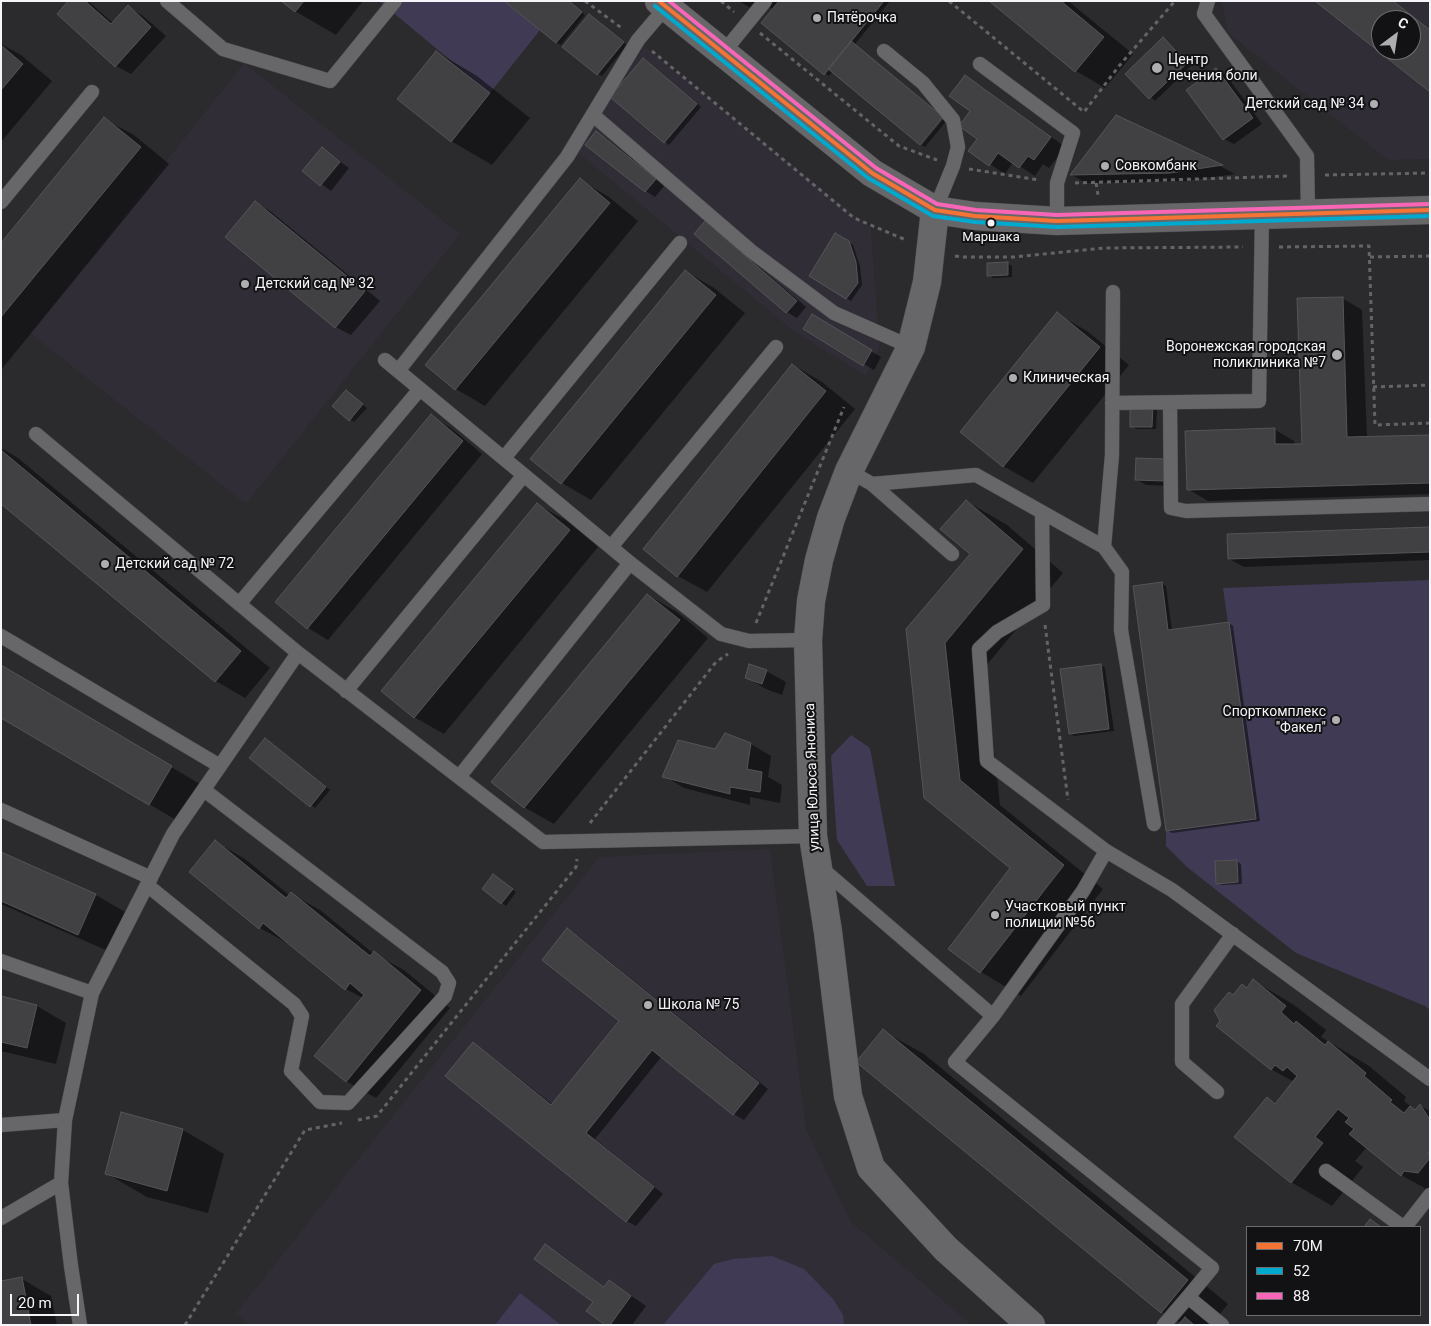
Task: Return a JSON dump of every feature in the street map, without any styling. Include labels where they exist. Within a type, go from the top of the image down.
[{"type":"street","points":[[662,4],[872,173],[936,210],[975,216],[1057,221],[1430,210]]},
{"type":"street","name":"улица Юлюса Янониса","points":[[936,210],[927,282],[911,347],[849,471],[831,518],[819,560],[811,600],[808,640],[812,836],[828,932],[848,1096],[871,1168],[946,1249],[1031,1325]]},
{"type":"lane","points":[[167,1],[223,49],[330,81],[395,1]]},
{"type":"lane","points":[[723,53],[766,1]]},
{"type":"lane","points":[[1208,1],[1204,14],[1307,156],[1308,214]]},
{"type":"lane","points":[[398,371],[567,157],[662,4]]},
{"type":"lane","points":[[884,51],[924,83],[953,120],[958,147],[953,166],[936,210]]},
{"type":"lane","points":[[980,64],[1074,133],[1057,183],[1057,221]]},
{"type":"lane","points":[[1,202],[92,92]]},
{"type":"lane","points":[[592,114],[752,251],[834,313],[911,347]]},
{"type":"lane","points":[[1112,403],[1259,401],[1262,215]]},
{"type":"lane","points":[[504,458],[680,243]]},
{"type":"lane","points":[[1104,547],[1112,455],[1113,292]]},
{"type":"lane","points":[[611,547],[776,347]]},
{"type":"lane","points":[[386,360],[630,563],[721,634],[749,641],[808,640]]},
{"type":"lane","points":[[239,604],[420,389]]},
{"type":"lane","points":[[1170,402],[1171,508],[1186,511],[1430,504]]},
{"type":"lane","points":[[36,434],[298,653],[544,842],[812,836]]},
{"type":"lane","points":[[849,471],[872,484],[952,554]]},
{"type":"lane","points":[[346,690],[524,475]]},
{"type":"lane","points":[[872,484],[976,475],[1104,547],[1122,572],[1121,630],[1154,824]]},
{"type":"lane","points":[[1042,512],[1043,605],[997,632],[979,649],[987,761],[1106,851],[1172,890],[1430,1079]]},
{"type":"lane","points":[[459,777],[630,563]]},
{"type":"lane","points":[[1,636],[220,766]]},
{"type":"lane","points":[[80,1325],[61,1183],[65,1120],[92,993],[173,834],[298,653]]},
{"type":"lane","points":[[1,810],[149,881],[294,1004],[302,1016],[291,1071],[320,1102],[348,1103],[445,996],[448,983],[442,972],[204,790]]},
{"type":"lane","points":[[1106,851],[1083,891],[993,1016],[955,1062],[1212,1268],[1164,1325]]},
{"type":"lane","points":[[817,865],[993,1016]]},
{"type":"lane","points":[[1217,1092],[1182,1062],[1182,1004],[1233,934]]},
{"type":"lane","points":[[1,961],[92,993]]},
{"type":"lane","points":[[1,1124],[65,1120]]},
{"type":"lane","points":[[1326,1171],[1403,1226]]},
{"type":"lane","points":[[1,1218],[61,1183]]},
{"type":"lane","points":[[1405,1226],[1430,1195]]},
{"type":"lane","points":[[1188,1297],[1222,1325]]},
{"type":"path","points":[[721,1],[899,146],[953,166],[1057,183],[1430,173]]},
{"type":"path","points":[[949,1],[1084,112],[1175,1]]},
{"type":"path","points":[[1104,248],[1369,246],[1375,426],[1430,423]]},
{"type":"path","points":[[1370,257],[1430,256]]},
{"type":"path","points":[[1373,387],[1430,386]]},
{"type":"path","points":[[184,1325],[305,1130],[377,1116],[576,867],[580,841],[590,824],[716,662],[749,641],[844,407]]},
{"type":"path","points":[[1043,605],[1071,825]]},
{"type":"shaded area","points":[[379,1],[504,1],[540,30],[490,93]]},
{"type":"shaded area","name":"Детский сад № 34","points":[[1221,1],[1430,1],[1430,159],[1388,160],[1228,33]]},
{"type":"shaded area","points":[[645,47],[871,228],[879,348],[866,376],[795,332],[576,151],[615,88]]},
{"type":"shaded area","name":"Детский сад № 32","points":[[244,63],[460,234],[246,504],[30,333]]},
{"type":"shaded area","name":"Спорткомплекс \"Факел\"","points":[[1430,580],[1430,1010],[1425,1006],[1296,953],[1187,867],[1166,846],[1166,831],[1256,818],[1223,588]]},
{"type":"shaded area","points":[[851,735],[870,748],[895,886],[867,886],[837,840],[831,756]]},
{"type":"shaded area","points":[[770,849],[806,1129],[851,1222],[972,1325],[249,1325],[236,1313],[599,857]]},
{"type":"shaded area","points":[[772,1256],[804,1269],[833,1299],[843,1315],[844,1325],[663,1325],[714,1264],[733,1259]]},
{"type":"shaded area","points":[[520,1293],[561,1325],[495,1325]]},
{"type":"building","points":[[68,1],[85,1],[111,24],[128,5],[151,27],[115,67],[57,14]]},
{"type":"building","points":[[281,1],[304,1],[295,12]]},
{"type":"building","points":[[504,1],[569,1],[582,12],[556,43]]},
{"type":"building","points":[[779,1],[884,1],[824,75],[761,23]]},
{"type":"building","points":[[989,1],[1061,1],[1104,37],[1075,72]]},
{"type":"building","points":[[1315,1],[1393,1],[1404,10],[1371,10],[1371,45]]},
{"type":"building","points":[[589,14],[624,42],[597,75],[562,47]]},
{"type":"building","points":[[1421,23],[1430,30],[1430,92],[1390,60],[1421,60]]},
{"type":"building","points":[[1163,37],[1187,63],[1149,99],[1125,74]]},
{"type":"building","points":[[851,41],[943,117],[920,145],[828,69]]},
{"type":"building","points":[[1,45],[23,64],[1,90]]},
{"type":"building","points":[[436,51],[490,93],[451,142],[397,99]]},
{"type":"building","points":[[643,58],[697,104],[664,143],[610,97]]},
{"type":"building","points":[[1216,68],[1253,118],[1223,140],[1186,90]]},
{"type":"building","points":[[965,75],[1051,137],[1034,160],[1028,156],[1019,168],[998,153],[989,166],[968,151],[977,139],[959,126],[970,111],[949,96]]},
{"type":"building","points":[[1116,115],[1223,165],[1170,173],[1070,175]]},
{"type":"building","points":[[104,117],[141,147],[1,317],[1,243]]},
{"type":"building","points":[[596,131],[656,179],[645,192],[585,145]]},
{"type":"building","points":[[322,147],[340,162],[320,186],[302,171]]},
{"type":"building","points":[[580,178],[610,203],[455,390],[425,365]]},
{"type":"building","points":[[255,201],[365,291],[335,328],[225,237]]},
{"type":"building","points":[[705,221],[797,301],[786,313],[694,234]]},
{"type":"building","points":[[835,233],[849,241],[856,262],[858,283],[846,299],[809,276]]},
{"type":"building","points":[[1008,262],[1008,275],[987,276],[987,263]]},
{"type":"building","points":[[685,270],[716,295],[561,484],[530,459]]},
{"type":"building","points":[[1343,297],[1347,437],[1430,435],[1430,483],[1187,490],[1185,431],[1275,428],[1275,444],[1302,444],[1297,298]]},
{"type":"building","points":[[1057,312],[1100,347],[1003,467],[960,432]]},
{"type":"building","points":[[812,314],[872,350],[863,366],[803,329]]},
{"type":"building","points":[[792,364],[826,391],[677,577],[643,549]]},
{"type":"building","points":[[346,390],[363,404],[349,421],[332,406]]},
{"type":"building","points":[[1130,405],[1153,405],[1152,427],[1130,427]]},
{"type":"building","points":[[431,414],[463,441],[307,629],[275,602]]},
{"type":"building","points":[[1,450],[241,651],[215,682],[1,504]]},
{"type":"building","points":[[1136,458],[1164,459],[1164,481],[1135,480]]},
{"type":"building","points":[[966,500],[1023,549],[945,643],[960,780],[1064,865],[980,973],[948,949],[1010,868],[924,798],[906,629],[970,554],[940,529]]},
{"type":"building","points":[[537,503],[570,530],[414,718],[381,691]]},
{"type":"building","points":[[1430,527],[1430,552],[1228,559],[1227,534]]},
{"type":"building","points":[[1162,582],[1168,630],[1229,622],[1256,819],[1166,831],[1133,586]]},
{"type":"building","points":[[647,594],[680,620],[524,808],[491,782]]},
{"type":"building","points":[[749,664],[767,670],[762,684],[745,678]]},
{"type":"building","points":[[1101,664],[1109,729],[1069,734],[1060,669]]},
{"type":"building","points":[[1,665],[172,766],[149,805],[1,718]]},
{"type":"building","points":[[725,733],[751,743],[747,769],[762,772],[760,792],[730,787],[730,794],[662,777],[678,740],[715,749]]},
{"type":"building","points":[[265,738],[326,787],[310,807],[249,758]]},
{"type":"building","points":[[215,840],[286,898],[291,892],[370,956],[374,951],[421,990],[346,1082],[314,1056],[364,995],[350,983],[345,990],[263,923],[259,929],[189,872]]},
{"type":"building","points":[[1,852],[96,894],[78,935],[1,901]]},
{"type":"building","points":[[1237,860],[1238,882],[1216,884],[1215,861]]},
{"type":"building","points":[[493,874],[513,889],[501,904],[482,889]]},
{"type":"building","points":[[567,928],[759,1083],[733,1115],[652,1050],[586,1133],[654,1187],[626,1222],[445,1076],[473,1042],[551,1105],[619,1021],[542,960]]},
{"type":"building","points":[[1253,979],[1286,1006],[1281,1012],[1294,1024],[1296,1021],[1325,1045],[1328,1041],[1366,1073],[1364,1076],[1404,1113],[1410,1106],[1415,1110],[1420,1104],[1430,1120],[1430,1151],[1428,1153],[1430,1158],[1418,1173],[1404,1171],[1401,1176],[1349,1134],[1354,1129],[1345,1122],[1349,1118],[1338,1109],[1315,1137],[1323,1143],[1291,1183],[1234,1137],[1267,1097],[1275,1104],[1297,1076],[1287,1067],[1283,1071],[1275,1065],[1271,1070],[1216,1026],[1220,1021],[1214,1010],[1229,992],[1233,995],[1242,984],[1247,988]]},
{"type":"building","points":[[1,996],[37,1005],[27,1048],[1,1042]]},
{"type":"building","points":[[883,1029],[1188,1280],[1161,1313],[856,1062]]},
{"type":"building","points":[[121,1112],[183,1129],[167,1191],[105,1174]]},
{"type":"building","points":[[1370,1219],[1380,1226],[1365,1226]]},
{"type":"building","points":[[545,1244],[604,1287],[609,1280],[631,1296],[610,1325],[605,1325],[586,1311],[593,1302],[534,1259]]},
{"type":"building","points":[[22,1277],[31,1325],[1,1325],[1,1281]]},
{"type":"building","points":[[1185,1317],[1194,1325],[1178,1325]]},
{"type":"transit line","name":"70М","points":[[659,1],[872,173],[935,210],[975,216],[1057,221],[1430,210]]},
{"type":"transit line","name":"88","points":[[669,1],[876,168],[937,204],[976,210],[1057,215],[1430,204]]},
{"type":"transit line","name":"52","points":[[655,6],[868,178],[933,216],[975,222],[1057,227],[1430,216]]},
{"type":"place","name":"Пятёрочка","points":[[817,18]]},
{"type":"place","name":"Центр лечения боли","points":[[1157,68]]},
{"type":"place","name":"Детский сад № 34","points":[[1374,104]]},
{"type":"place","name":"Совкомбанк","points":[[1105,166]]},
{"type":"place","name":"Маршака","points":[[991,223]]},
{"type":"place","name":"Детский сад № 32","points":[[245,284]]},
{"type":"place","name":"Воронежская городская поликлиника №7","points":[[1337,355]]},
{"type":"place","name":"Клиническая","points":[[1013,378]]},
{"type":"place","name":"Детский сад № 72","points":[[105,564]]},
{"type":"place","name":"Спорткомплекс \"Факел\"","points":[[1336,720]]},
{"type":"place","name":"Участковый пункт полиции №56","points":[[995,915]]},
{"type":"place","name":"Школа № 75","points":[[648,1005]]}]
